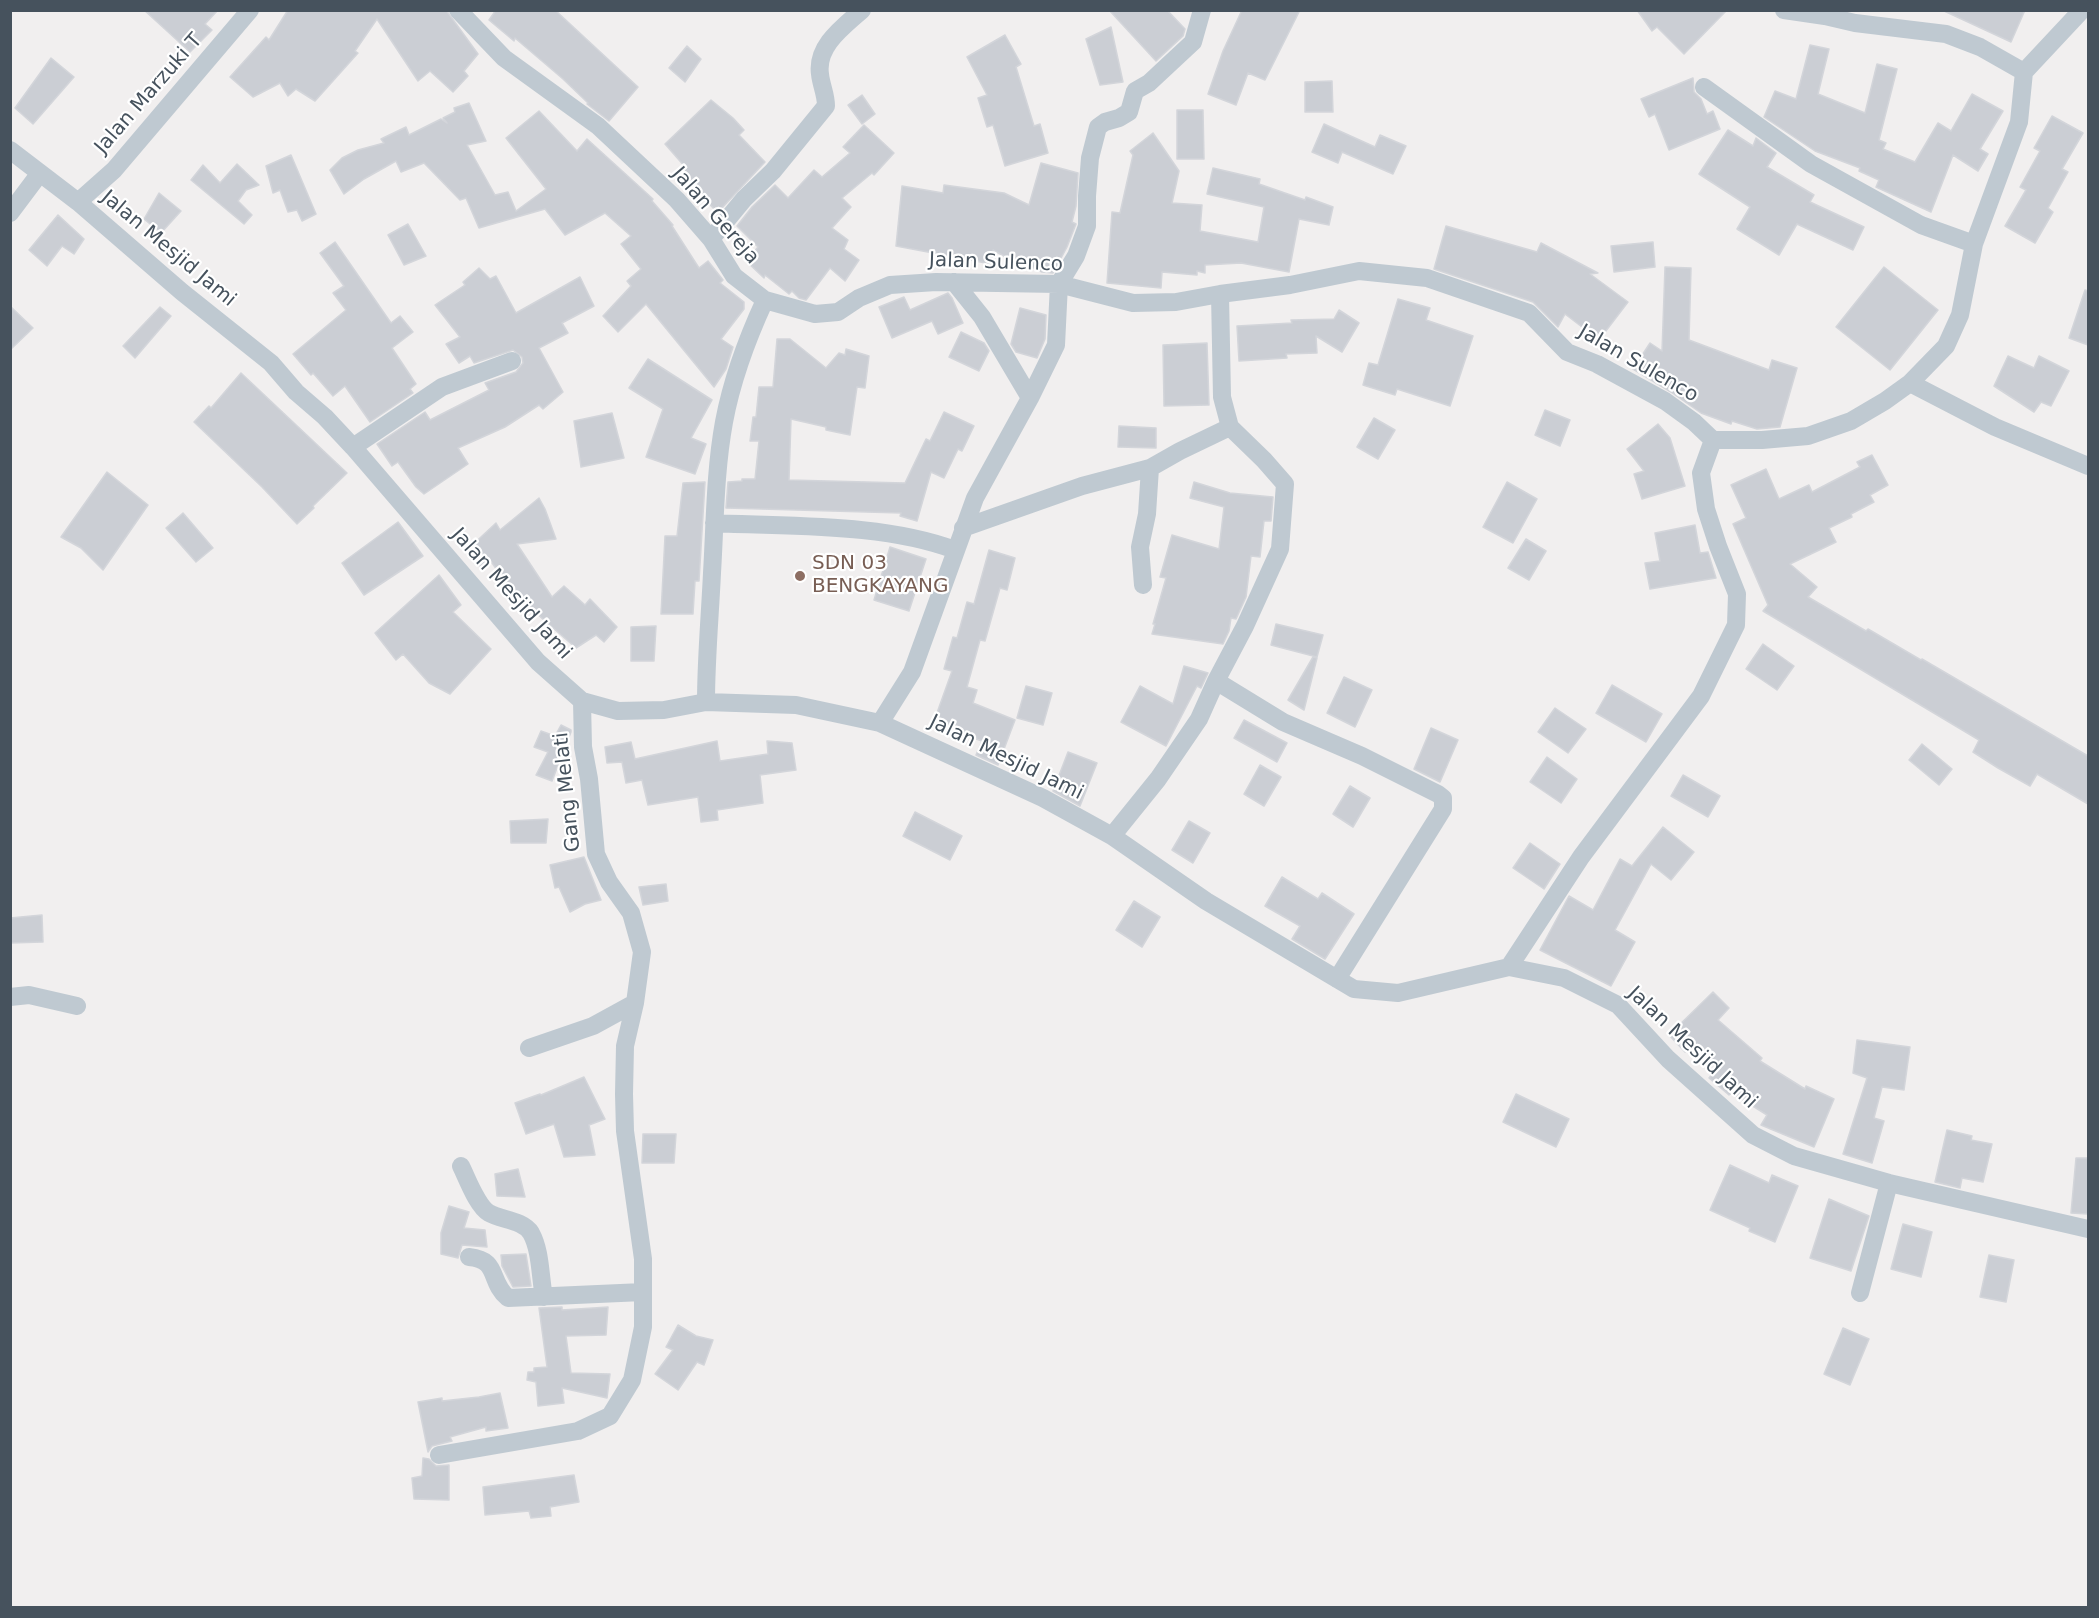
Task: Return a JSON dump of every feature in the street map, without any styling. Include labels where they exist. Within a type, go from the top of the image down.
[{"type":"street","name":"Jalan Marzuki T","points":[[78,202],[114,170],[250,10]]},
{"type":"street","name":"Jalan Gereja","points":[[458,10],[504,58],[598,126],[677,200],[711,239],[734,276],[765,300]]},
{"type":"street","points":[[711,239],[744,199],[773,171],[826,106],[826,94],[819,73],[821,52],[862,10]]},
{"type":"street","points":[[880,723],[912,672],[975,498],[1030,398],[1056,345],[1059,284],[1076,256],[1087,226],[1090,158],[1098,127],[1129,112],[1135,91],[1149,83],[1193,42],[1202,10]]},
{"type":"street","points":[[1784,10],[1825,16],[1857,17],[1946,34],[1980,47],[2024,72]]},
{"type":"street","points":[[1509,967],[1581,857],[1701,696],[1736,625],[1737,594],[1706,509],[1701,473],[1713,440],[1762,440],[1808,436],[1851,421],[1885,401],[1910,382],[1946,346],[1960,315],[1974,244],[2019,122],[2024,72],[2082,10]]},
{"type":"street","points":[[1704,87],[1811,164],[1921,225],[1974,244]]},
{"type":"street","name":"Jalan Mesjid Jami","points":[[10,150],[78,202],[182,292],[271,363],[296,392],[325,417],[353,447],[538,662],[582,701],[618,711],[664,710],[706,702],[796,705],[880,723],[1043,798],[1112,836],[1206,901],[1353,989],[1398,993],[1509,967],[1564,978],[1618,1005],[1668,1059],[1753,1135],[1794,1156],[1889,1183],[2088,1229]]},
{"type":"street","points":[[10,213],[40,173]]},
{"type":"street","name":"Jalan Sulenco","points":[[765,300],[815,314],[838,312],[859,298],[890,285],[954,282],[1059,284],[1133,303],[1176,302],[1290,285],[1359,271],[1427,278],[1529,314],[1567,352],[1597,364],[1665,401],[1694,422],[1713,440]]},
{"type":"street","points":[[954,282],[982,317],[1030,398]]},
{"type":"street","points":[[1112,836],[1158,779],[1199,719],[1215,681],[1245,626],[1280,549],[1285,484],[1230,427],[1222,397],[1220,294]]},
{"type":"street","points":[[706,702],[706,660],[714,523],[724,422],[736,373],[765,300]]},
{"type":"street","points":[[353,447],[442,387],[512,361]]},
{"type":"street","points":[[1910,382],[1995,427],[2088,466]]},
{"type":"street","points":[[963,528],[1082,486],[1150,468],[1230,427]]},
{"type":"street","points":[[1143,585],[1140,547],[1147,514],[1150,468]]},
{"type":"street","points":[[714,523],[862,531],[929,541],[955,550]]},
{"type":"street","points":[[1215,681],[1283,722],[1362,756],[1443,798],[1443,809],[1337,979]]},
{"type":"street","name":"Gang Melati","points":[[439,1455],[578,1431],[610,1416],[632,1380],[643,1327],[643,1259],[625,1131],[624,1094],[625,1046],[635,1003],[642,952],[631,914],[609,882],[596,854],[589,779],[583,747],[582,701]]},
{"type":"street","points":[[10,997],[29,995],[77,1006]]},
{"type":"street","points":[[529,1048],[593,1026],[635,1003]]},
{"type":"street","points":[[461,1166],[472,1191],[487,1212],[519,1224],[530,1232],[538,1257],[544,1297]]},
{"type":"street","points":[[1860,1293],[1889,1183]]},
{"type":"street","points":[[469,1257],[480,1258],[492,1267],[499,1290],[508,1298],[643,1292]]},
{"type":"building","points":[[144,10],[218,10],[205,24],[212,30],[190,52]]},
{"type":"building","points":[[288,10],[446,10],[478,54],[464,71],[468,76],[453,92],[430,71],[418,81],[377,19],[355,51],[358,53],[315,101],[296,89],[288,96],[280,83],[253,97],[230,77],[266,37],[269,40]]},
{"type":"building","points":[[496,10],[555,10],[638,87],[609,121],[587,104],[563,79],[515,38],[514,41],[489,20]]},
{"type":"building","points":[[1109,10],[1167,10],[1185,29],[1183,36],[1156,61]]},
{"type":"building","points":[[1242,10],[1300,10],[1265,80],[1248,73],[1236,105],[1208,94],[1223,51]]},
{"type":"building","points":[[1637,10],[1727,10],[1684,54],[1657,27],[1652,31]]},
{"type":"building","points":[[1942,10],[2025,10],[2011,42]]},
{"type":"building","points":[[1111,27],[1123,82],[1100,85],[1086,39]]},
{"type":"building","points":[[1005,35],[1021,64],[1016,67],[1034,126],[1040,124],[1048,153],[1005,166],[993,125],[987,127],[978,98],[987,95],[967,57]]},
{"type":"building","points":[[1810,45],[1829,49],[1818,94],[1865,113],[1877,64],[1897,69],[1879,140],[1886,143],[1883,149],[1915,162],[1938,123],[1951,131],[1972,94],[2003,111],[1980,149],[1988,154],[1978,171],[1953,155],[1931,212],[1876,187],[1879,180],[1859,171],[1860,168],[1815,151],[1764,117],[1775,91],[1796,99]]},
{"type":"building","points":[[687,46],[701,59],[685,82],[669,68]]},
{"type":"building","points":[[51,58],[74,77],[33,124],[15,108]]},
{"type":"building","points":[[1693,78],[1694,92],[1701,99],[1707,114],[1713,111],[1720,129],[1669,150],[1655,114],[1649,117],[1641,99]]},
{"type":"building","points":[[1332,81],[1333,112],[1305,112],[1305,82]]},
{"type":"building","points":[[862,95],[875,114],[862,124],[848,105]]},
{"type":"building","points":[[711,100],[744,130],[739,135],[765,162],[721,209],[718,207],[715,210],[681,174],[686,168],[665,144]]},
{"type":"building","points":[[469,103],[486,141],[467,145],[495,195],[508,192],[516,211],[546,189],[506,138],[539,111],[577,151],[587,139],[653,199],[652,201],[673,225],[699,268],[708,261],[723,280],[720,283],[744,302],[744,309],[721,339],[733,347],[726,369],[714,387],[646,304],[618,332],[603,316],[631,286],[627,281],[641,269],[621,244],[631,236],[605,213],[565,235],[545,209],[479,228],[466,198],[460,200],[424,163],[401,172],[396,161],[364,179],[344,194],[330,170],[342,158],[358,150],[384,143],[381,139],[406,127],[409,135],[441,119],[447,123],[443,118],[455,112],[454,108]]},
{"type":"building","points":[[1177,110],[1203,110],[1204,159],[1177,159]]},
{"type":"building","points":[[2052,116],[2083,133],[2062,169],[2068,172],[2048,208],[2053,212],[2035,243],[2005,226],[2026,190],[2020,187],[2040,151],[2034,148]]},
{"type":"building","points":[[1324,124],[1375,147],[1380,135],[1406,146],[1393,174],[1342,152],[1338,163],[1312,152]]},
{"type":"building","points":[[864,125],[894,153],[874,175],[872,173],[842,198],[851,207],[832,228],[848,240],[844,249],[859,260],[845,281],[830,268],[806,300],[799,298],[792,291],[789,294],[765,275],[764,278],[746,261],[758,247],[737,226],[752,207],[775,185],[788,198],[814,170],[822,177],[850,153],[843,147]]},
{"type":"building","points":[[1728,130],[1753,146],[1756,138],[1776,153],[1767,167],[1814,195],[1810,202],[1864,227],[1853,250],[1797,224],[1779,255],[1737,229],[1750,207],[1699,174]]},
{"type":"building","points":[[1153,133],[1179,171],[1172,203],[1202,205],[1200,231],[1258,242],[1264,207],[1207,194],[1213,168],[1260,179],[1259,184],[1333,207],[1329,225],[1299,219],[1289,272],[1241,263],[1205,265],[1205,273],[1197,271],[1197,275],[1162,272],[1161,288],[1107,283],[1112,212],[1120,213],[1133,155],[1130,151]]},
{"type":"building","points":[[291,155],[316,214],[302,221],[297,210],[288,212],[280,190],[273,193],[266,166]]},
{"type":"building","points":[[1041,163],[1078,173],[1076,206],[1072,222],[1076,224],[1053,273],[1042,272],[1022,262],[1020,265],[993,250],[991,264],[896,246],[902,186],[943,193],[944,185],[1004,193],[1029,205]]},
{"type":"building","points":[[237,164],[259,185],[246,190],[238,201],[252,215],[244,224],[191,180],[203,165],[220,183]]},
{"type":"building","points":[[159,193],[181,211],[161,233],[144,219]]},
{"type":"building","points":[[58,215],[84,239],[74,254],[62,246],[47,266],[29,250]]},
{"type":"building","points":[[408,224],[426,256],[404,265],[388,235]]},
{"type":"building","points":[[1446,226],[1537,252],[1541,243],[1598,273],[1590,274],[1628,302],[1599,340],[1565,314],[1558,327],[1533,302],[1434,269]]},
{"type":"building","points":[[335,242],[391,323],[400,316],[413,332],[392,348],[416,384],[410,389],[413,393],[370,422],[345,386],[333,396],[293,354],[346,310],[333,293],[344,286],[320,253]]},
{"type":"building","points":[[1653,242],[1655,267],[1614,272],[1611,246]]},
{"type":"building","points":[[1665,267],[1691,268],[1689,340],[1769,370],[1772,360],[1797,368],[1780,427],[1757,429],[1732,421],[1731,424],[1701,413],[1633,369],[1650,343],[1662,351]]},
{"type":"building","points":[[1884,267],[1938,310],[1890,370],[1836,327]]},
{"type":"building","points":[[479,268],[490,279],[496,276],[516,313],[580,277],[594,306],[562,323],[568,333],[539,348],[563,392],[543,409],[539,405],[505,427],[458,448],[468,464],[424,494],[398,462],[392,466],[377,444],[425,412],[430,420],[489,390],[485,383],[516,372],[523,363],[522,357],[513,350],[474,363],[470,356],[459,363],[446,344],[460,337],[435,305],[465,285],[463,282]]},
{"type":"building","points":[[2085,290],[2088,291],[2088,345],[2069,338]]},
{"type":"building","points":[[948,293],[963,323],[938,334],[932,321],[892,338],[879,307],[904,297],[910,310]]},
{"type":"building","points":[[1398,299],[1430,308],[1426,320],[1473,336],[1450,406],[1397,389],[1395,395],[1363,385],[1369,363],[1378,365]]},
{"type":"building","points":[[10,306],[33,328],[10,350]]},
{"type":"building","points":[[160,307],[171,316],[135,358],[123,346]]},
{"type":"building","points":[[1020,308],[1046,315],[1045,339],[1037,358],[1016,352],[1011,344]]},
{"type":"building","points":[[1339,310],[1359,323],[1342,352],[1316,336],[1317,353],[1286,354],[1287,358],[1239,361],[1237,326],[1292,323],[1291,320],[1334,319]]},
{"type":"building","points":[[961,332],[984,343],[989,351],[979,371],[949,357]]},
{"type":"building","points":[[777,339],[790,339],[826,368],[839,353],[845,355],[846,349],[869,356],[865,388],[857,387],[850,435],[791,419],[789,480],[905,483],[926,439],[930,441],[944,412],[974,426],[962,451],[958,449],[944,478],[931,472],[917,521],[900,516],[901,513],[726,508],[728,482],[755,479],[759,441],[750,441],[753,417],[756,417],[759,387],[773,387]]},
{"type":"building","points":[[1207,343],[1209,405],[1164,406],[1163,345]]},
{"type":"building","points":[[2008,356],[2034,368],[2039,356],[2069,371],[2051,406],[2041,402],[2034,412],[1994,386]]},
{"type":"building","points":[[648,359],[712,400],[691,438],[706,444],[695,474],[646,457],[663,409],[629,388]]},
{"type":"building","points":[[241,373],[347,473],[297,524],[194,422],[209,406],[211,408]]},
{"type":"building","points":[[1545,410],[1570,420],[1560,446],[1535,435]]},
{"type":"building","points":[[612,413],[624,458],[581,467],[574,421]]},
{"type":"building","points":[[1374,418],[1395,430],[1378,459],[1357,447]]},
{"type":"building","points":[[1658,424],[1670,438],[1685,486],[1642,499],[1634,474],[1644,471],[1627,449]]},
{"type":"building","points":[[1119,426],[1156,428],[1156,448],[1118,447]]},
{"type":"building","points":[[1872,455],[1888,485],[1870,495],[1874,502],[1851,514],[1852,517],[1829,528],[1836,542],[1790,564],[1817,587],[1808,597],[1866,631],[1868,629],[1922,659],[2088,756],[2088,804],[2037,774],[2030,786],[1998,768],[1973,752],[1979,740],[1763,611],[1768,605],[1733,524],[1746,518],[1731,485],[1766,469],[1779,499],[1809,485],[1812,492],[1860,467],[1857,462]]},
{"type":"building","points":[[107,472],[148,505],[103,570],[81,548],[61,537]]},
{"type":"building","points":[[705,482],[699,581],[695,581],[693,614],[661,614],[665,536],[677,536],[683,483]]},
{"type":"building","points":[[1194,482],[1230,493],[1273,497],[1271,521],[1264,521],[1260,557],[1251,556],[1246,597],[1236,619],[1231,618],[1229,631],[1223,644],[1152,634],[1166,578],[1160,577],[1172,535],[1219,549],[1224,507],[1190,498]]},
{"type":"building","points":[[1507,482],[1537,499],[1513,543],[1483,527]]},
{"type":"building","points":[[539,498],[556,539],[517,544],[552,597],[564,586],[585,605],[590,599],[617,627],[604,642],[596,635],[576,648],[513,593],[490,560],[480,566],[467,550],[496,523],[500,530]]},
{"type":"building","points":[[183,513],[213,548],[196,562],[166,528]]},
{"type":"building","points":[[398,522],[423,556],[364,595],[342,563]]},
{"type":"building","points":[[1695,525],[1700,553],[1708,552],[1716,578],[1650,589],[1645,563],[1660,561],[1655,533]]},
{"type":"building","points":[[1526,539],[1546,551],[1529,580],[1508,568]]},
{"type":"building","points":[[890,547],[926,559],[909,611],[874,600]]},
{"type":"building","points":[[989,550],[1015,558],[1007,590],[1000,588],[985,641],[980,640],[967,687],[977,690],[973,703],[1015,720],[998,765],[976,755],[982,741],[933,724],[952,671],[944,669],[953,637],[957,638],[967,602],[974,604]]},
{"type":"building","points":[[439,575],[461,605],[453,612],[491,649],[450,694],[429,683],[403,654],[396,660],[375,633]]},
{"type":"building","points":[[1276,624],[1323,635],[1317,657],[1271,645]]},
{"type":"building","points":[[656,626],[654,661],[631,661],[631,627]]},
{"type":"building","points":[[1763,644],[1794,666],[1777,690],[1746,669]]},
{"type":"building","points":[[1313,657],[1317,658],[1304,710],[1288,700]]},
{"type":"building","points":[[1184,666],[1208,673],[1201,688],[1197,686],[1166,746],[1121,722],[1140,686],[1173,704]]},
{"type":"building","points":[[1344,677],[1372,690],[1355,727],[1327,713]]},
{"type":"building","points":[[1612,685],[1662,714],[1646,742],[1596,713]]},
{"type":"building","points":[[1026,686],[1052,693],[1043,725],[1017,718]]},
{"type":"building","points":[[1555,708],[1586,729],[1568,753],[1538,732]]},
{"type":"building","points":[[1244,720],[1287,743],[1277,762],[1234,738]]},
{"type":"building","points":[[561,725],[571,732],[552,781],[536,775],[548,752],[534,747],[541,731],[555,736]]},
{"type":"building","points":[[1431,728],[1458,740],[1440,782],[1414,769]]},
{"type":"building","points":[[717,741],[720,761],[768,754],[767,741],[792,743],[796,770],[760,775],[763,803],[717,810],[718,820],[701,822],[698,797],[648,805],[642,780],[626,783],[622,762],[607,763],[605,747],[631,742],[635,759]]},
{"type":"building","points":[[1922,744],[1952,769],[1939,785],[1909,760]]},
{"type":"building","points":[[1068,752],[1097,763],[1080,806],[1053,791]]},
{"type":"building","points":[[1547,757],[1577,779],[1561,803],[1530,782]]},
{"type":"building","points":[[1260,765],[1281,777],[1264,806],[1244,794]]},
{"type":"building","points":[[1683,775],[1720,796],[1708,817],[1671,796]]},
{"type":"building","points":[[1350,786],[1370,798],[1353,827],[1333,814]]},
{"type":"building","points":[[915,812],[962,836],[950,860],[903,836]]},
{"type":"building","points":[[548,819],[546,843],[511,843],[510,821]]},
{"type":"building","points":[[1189,821],[1210,833],[1193,863],[1172,850]]},
{"type":"building","points":[[1663,827],[1694,852],[1671,880],[1651,864],[1615,930],[1635,942],[1611,986],[1540,950],[1569,896],[1593,910],[1620,859],[1632,866]]},
{"type":"building","points":[[1530,843],[1560,864],[1544,889],[1513,868]]},
{"type":"building","points":[[584,857],[601,900],[585,904],[570,912],[559,887],[555,888],[550,865]]},
{"type":"building","points":[[1282,877],[1318,899],[1322,893],[1354,914],[1325,959],[1292,939],[1300,926],[1265,906]]},
{"type":"building","points":[[666,884],[668,901],[643,905],[639,887]]},
{"type":"building","points":[[1134,901],[1160,917],[1142,947],[1116,930]]},
{"type":"building","points":[[42,915],[43,942],[10,943],[10,918]]},
{"type":"building","points":[[1713,992],[1729,1008],[1718,1020],[1762,1058],[1760,1061],[1805,1089],[1806,1086],[1834,1099],[1814,1147],[1761,1125],[1767,1115],[1732,1093],[1729,1095],[1709,1078],[1718,1067],[1693,1044],[1685,1052],[1669,1035]]},
{"type":"building","points":[[1857,1040],[1910,1047],[1904,1090],[1882,1087],[1874,1118],[1884,1121],[1872,1163],[1843,1154],[1867,1078],[1853,1073]]},
{"type":"building","points":[[584,1077],[605,1119],[589,1125],[595,1155],[564,1157],[554,1124],[526,1134],[515,1103]]},
{"type":"building","points":[[1516,1094],[1569,1119],[1556,1147],[1503,1122]]},
{"type":"building","points":[[1947,1130],[1972,1136],[1971,1140],[1992,1144],[1983,1182],[1962,1178],[1960,1188],[1935,1182]]},
{"type":"building","points":[[643,1134],[676,1134],[674,1163],[642,1163]]},
{"type":"building","points":[[2076,1158],[2088,1158],[2088,1214],[2071,1213]]},
{"type":"building","points":[[1730,1165],[1769,1183],[1772,1175],[1798,1186],[1775,1242],[1710,1210]]},
{"type":"building","points":[[518,1169],[525,1197],[497,1196],[495,1174]]},
{"type":"building","points":[[1829,1199],[1869,1216],[1851,1271],[1810,1258]]},
{"type":"building","points":[[449,1206],[469,1212],[464,1228],[485,1230],[487,1247],[462,1245],[458,1258],[441,1254],[441,1233]]},
{"type":"building","points":[[1903,1224],[1932,1232],[1921,1277],[1891,1269]]},
{"type":"building","points":[[526,1254],[531,1286],[513,1287],[502,1266],[501,1255]]},
{"type":"building","points":[[1989,1255],[2014,1260],[2006,1302],[1980,1297]]},
{"type":"building","points":[[562,1307],[562,1310],[608,1307],[606,1335],[566,1336],[571,1373],[610,1374],[607,1398],[562,1388],[564,1403],[538,1406],[536,1382],[527,1380],[528,1372],[534,1372],[534,1368],[547,1367],[539,1308]]},
{"type":"building","points":[[678,1325],[696,1336],[713,1340],[704,1365],[697,1362],[678,1390],[655,1374],[673,1350],[666,1347]]},
{"type":"building","points":[[1843,1328],[1869,1339],[1850,1385],[1824,1374]]},
{"type":"building","points":[[500,1393],[508,1428],[486,1431],[486,1427],[450,1437],[452,1441],[432,1446],[428,1452],[418,1402]]},
{"type":"building","points":[[423,1458],[429,1459],[436,1466],[449,1465],[449,1500],[414,1499],[412,1478],[422,1476]]},
{"type":"building","points":[[574,1475],[579,1502],[550,1507],[551,1516],[531,1518],[529,1511],[485,1515],[483,1487]]},
{"type":"place","name":"SDN 03 BENGKAYANG","points":[[800,576]]}]
